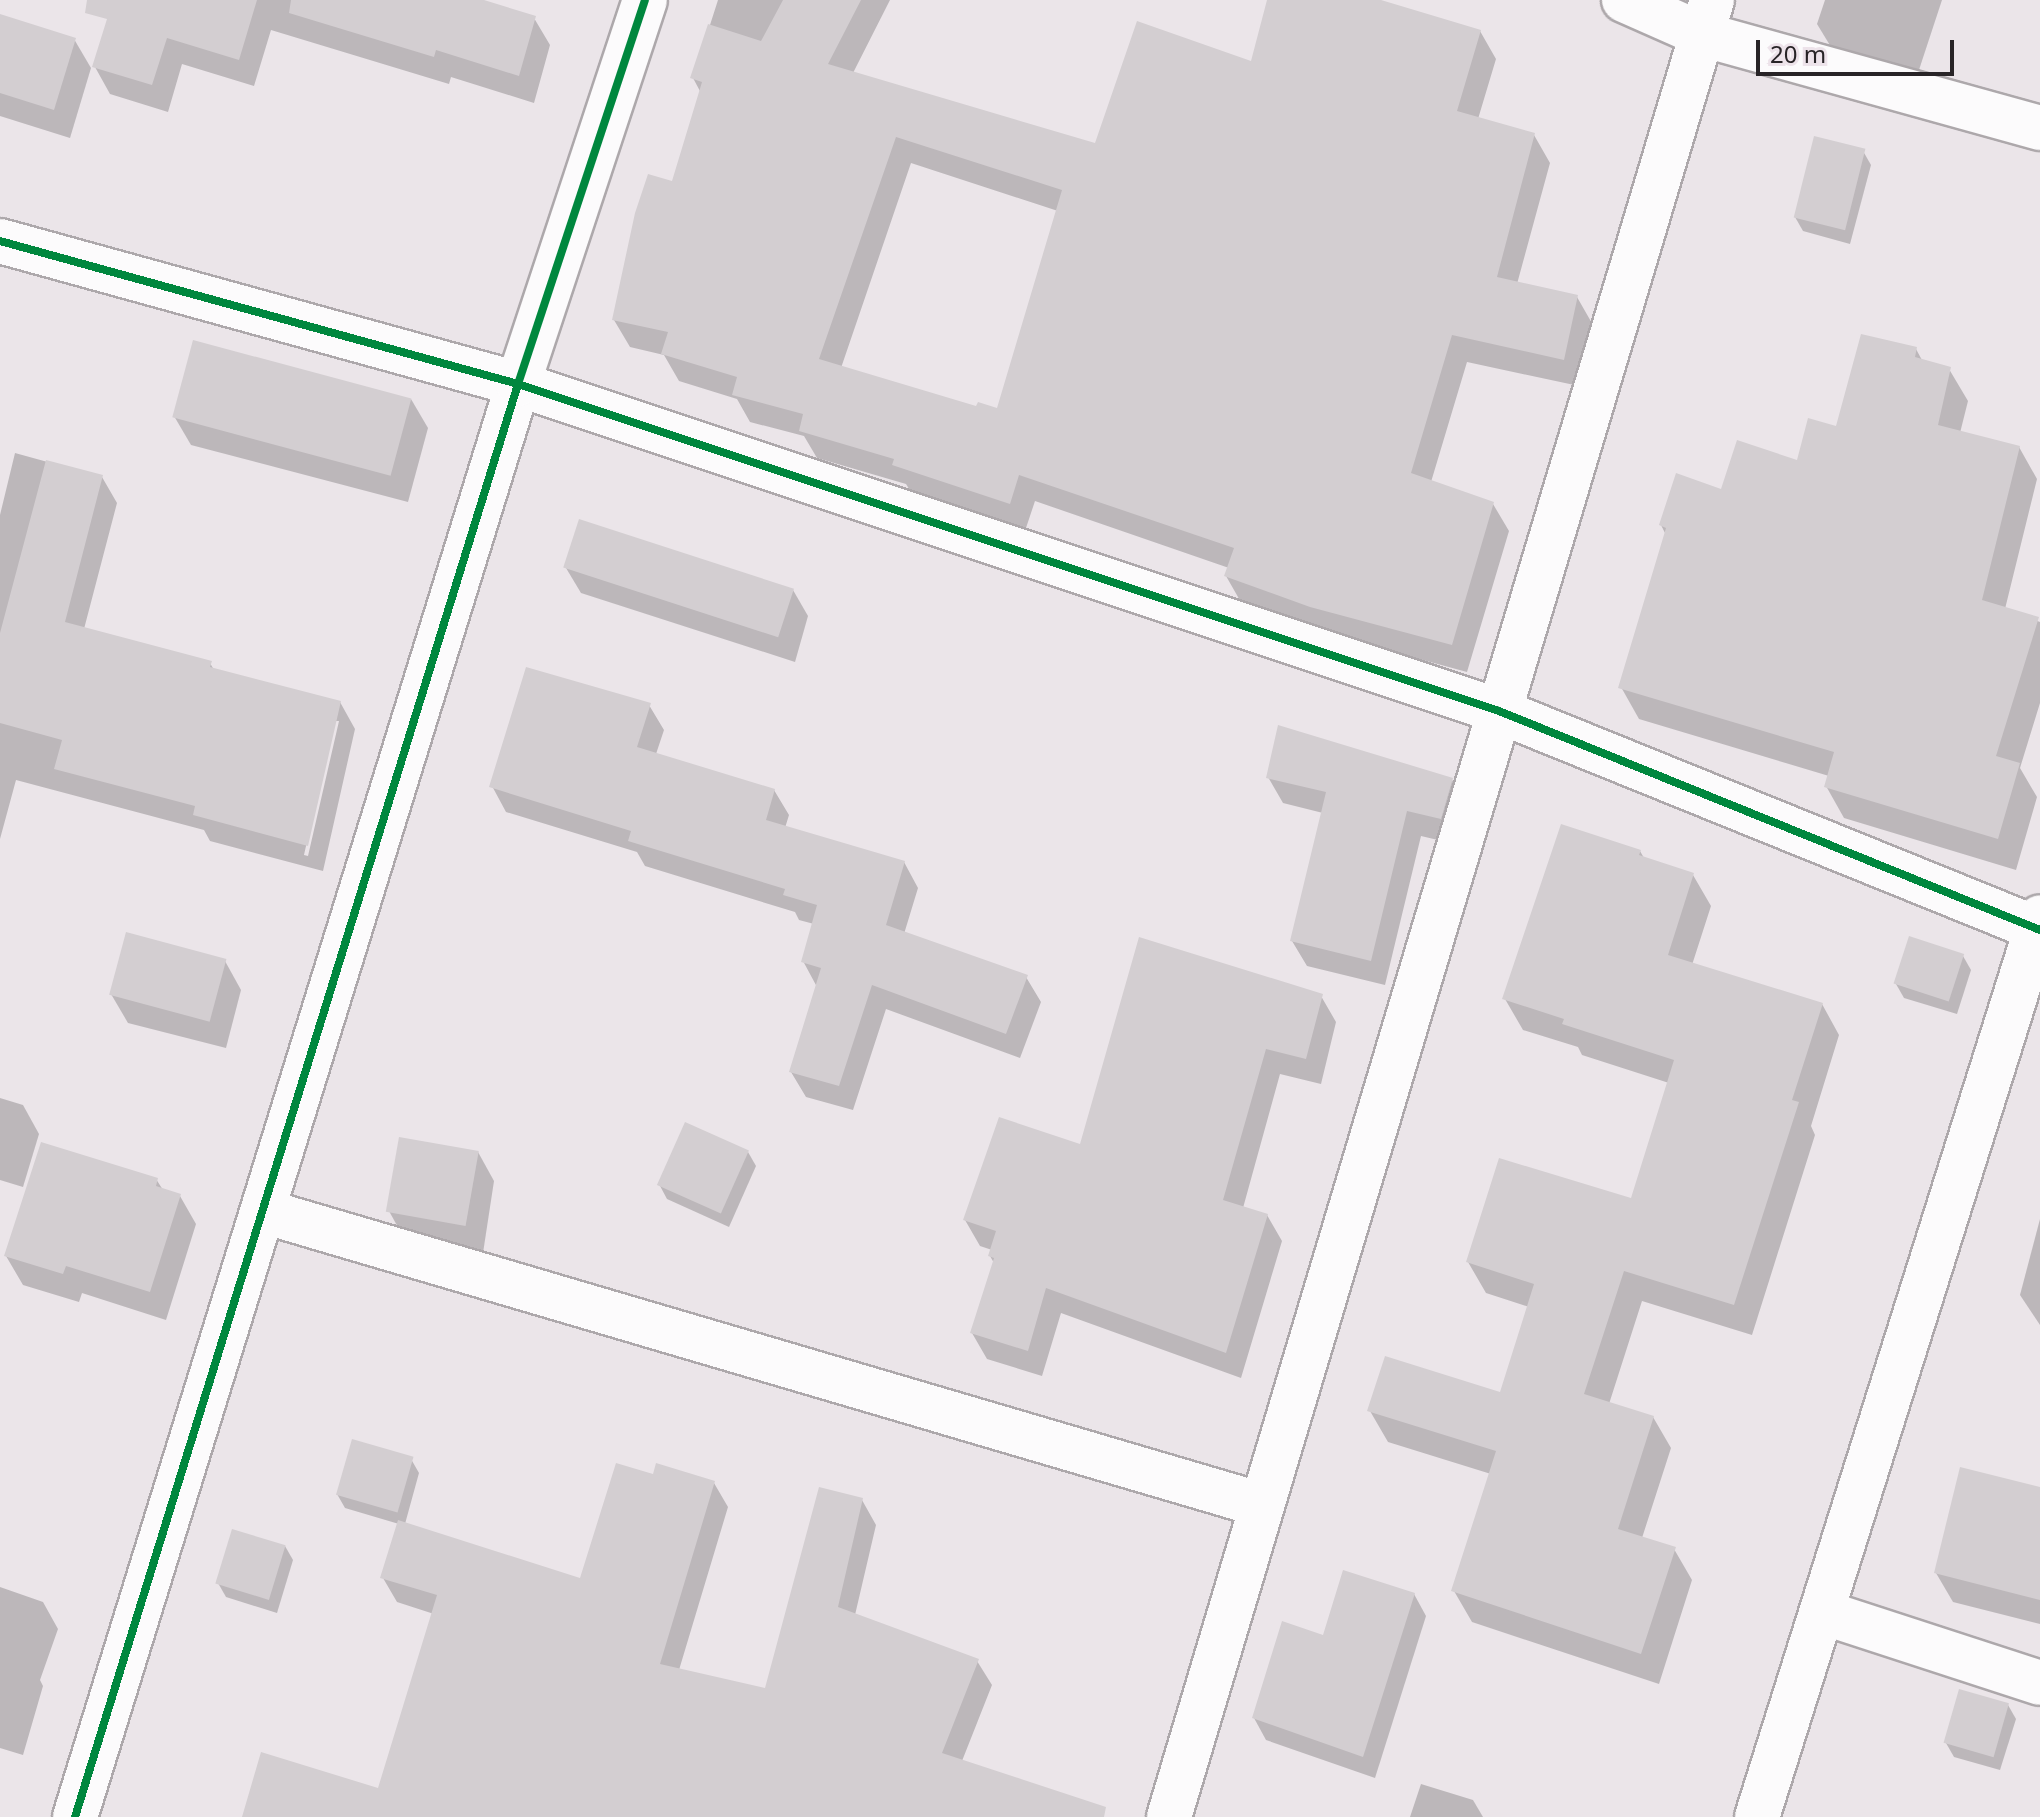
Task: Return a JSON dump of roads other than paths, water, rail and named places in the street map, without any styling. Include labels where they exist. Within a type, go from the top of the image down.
[{"type":"street","points":[[75,1817],[518,384],[645,0]]},
{"type":"street","points":[[1624,0],[1706,17],[2040,128]]},
{"type":"street","points":[[1169,1817],[1706,17]]},
{"type":"street","points":[[0,241],[518,384],[1499,711],[2039,925],[1757,1817]]},
{"type":"street","points":[[263,1211],[1262,1505]]},
{"type":"street","points":[[1822,1612],[2040,1683]]}]
